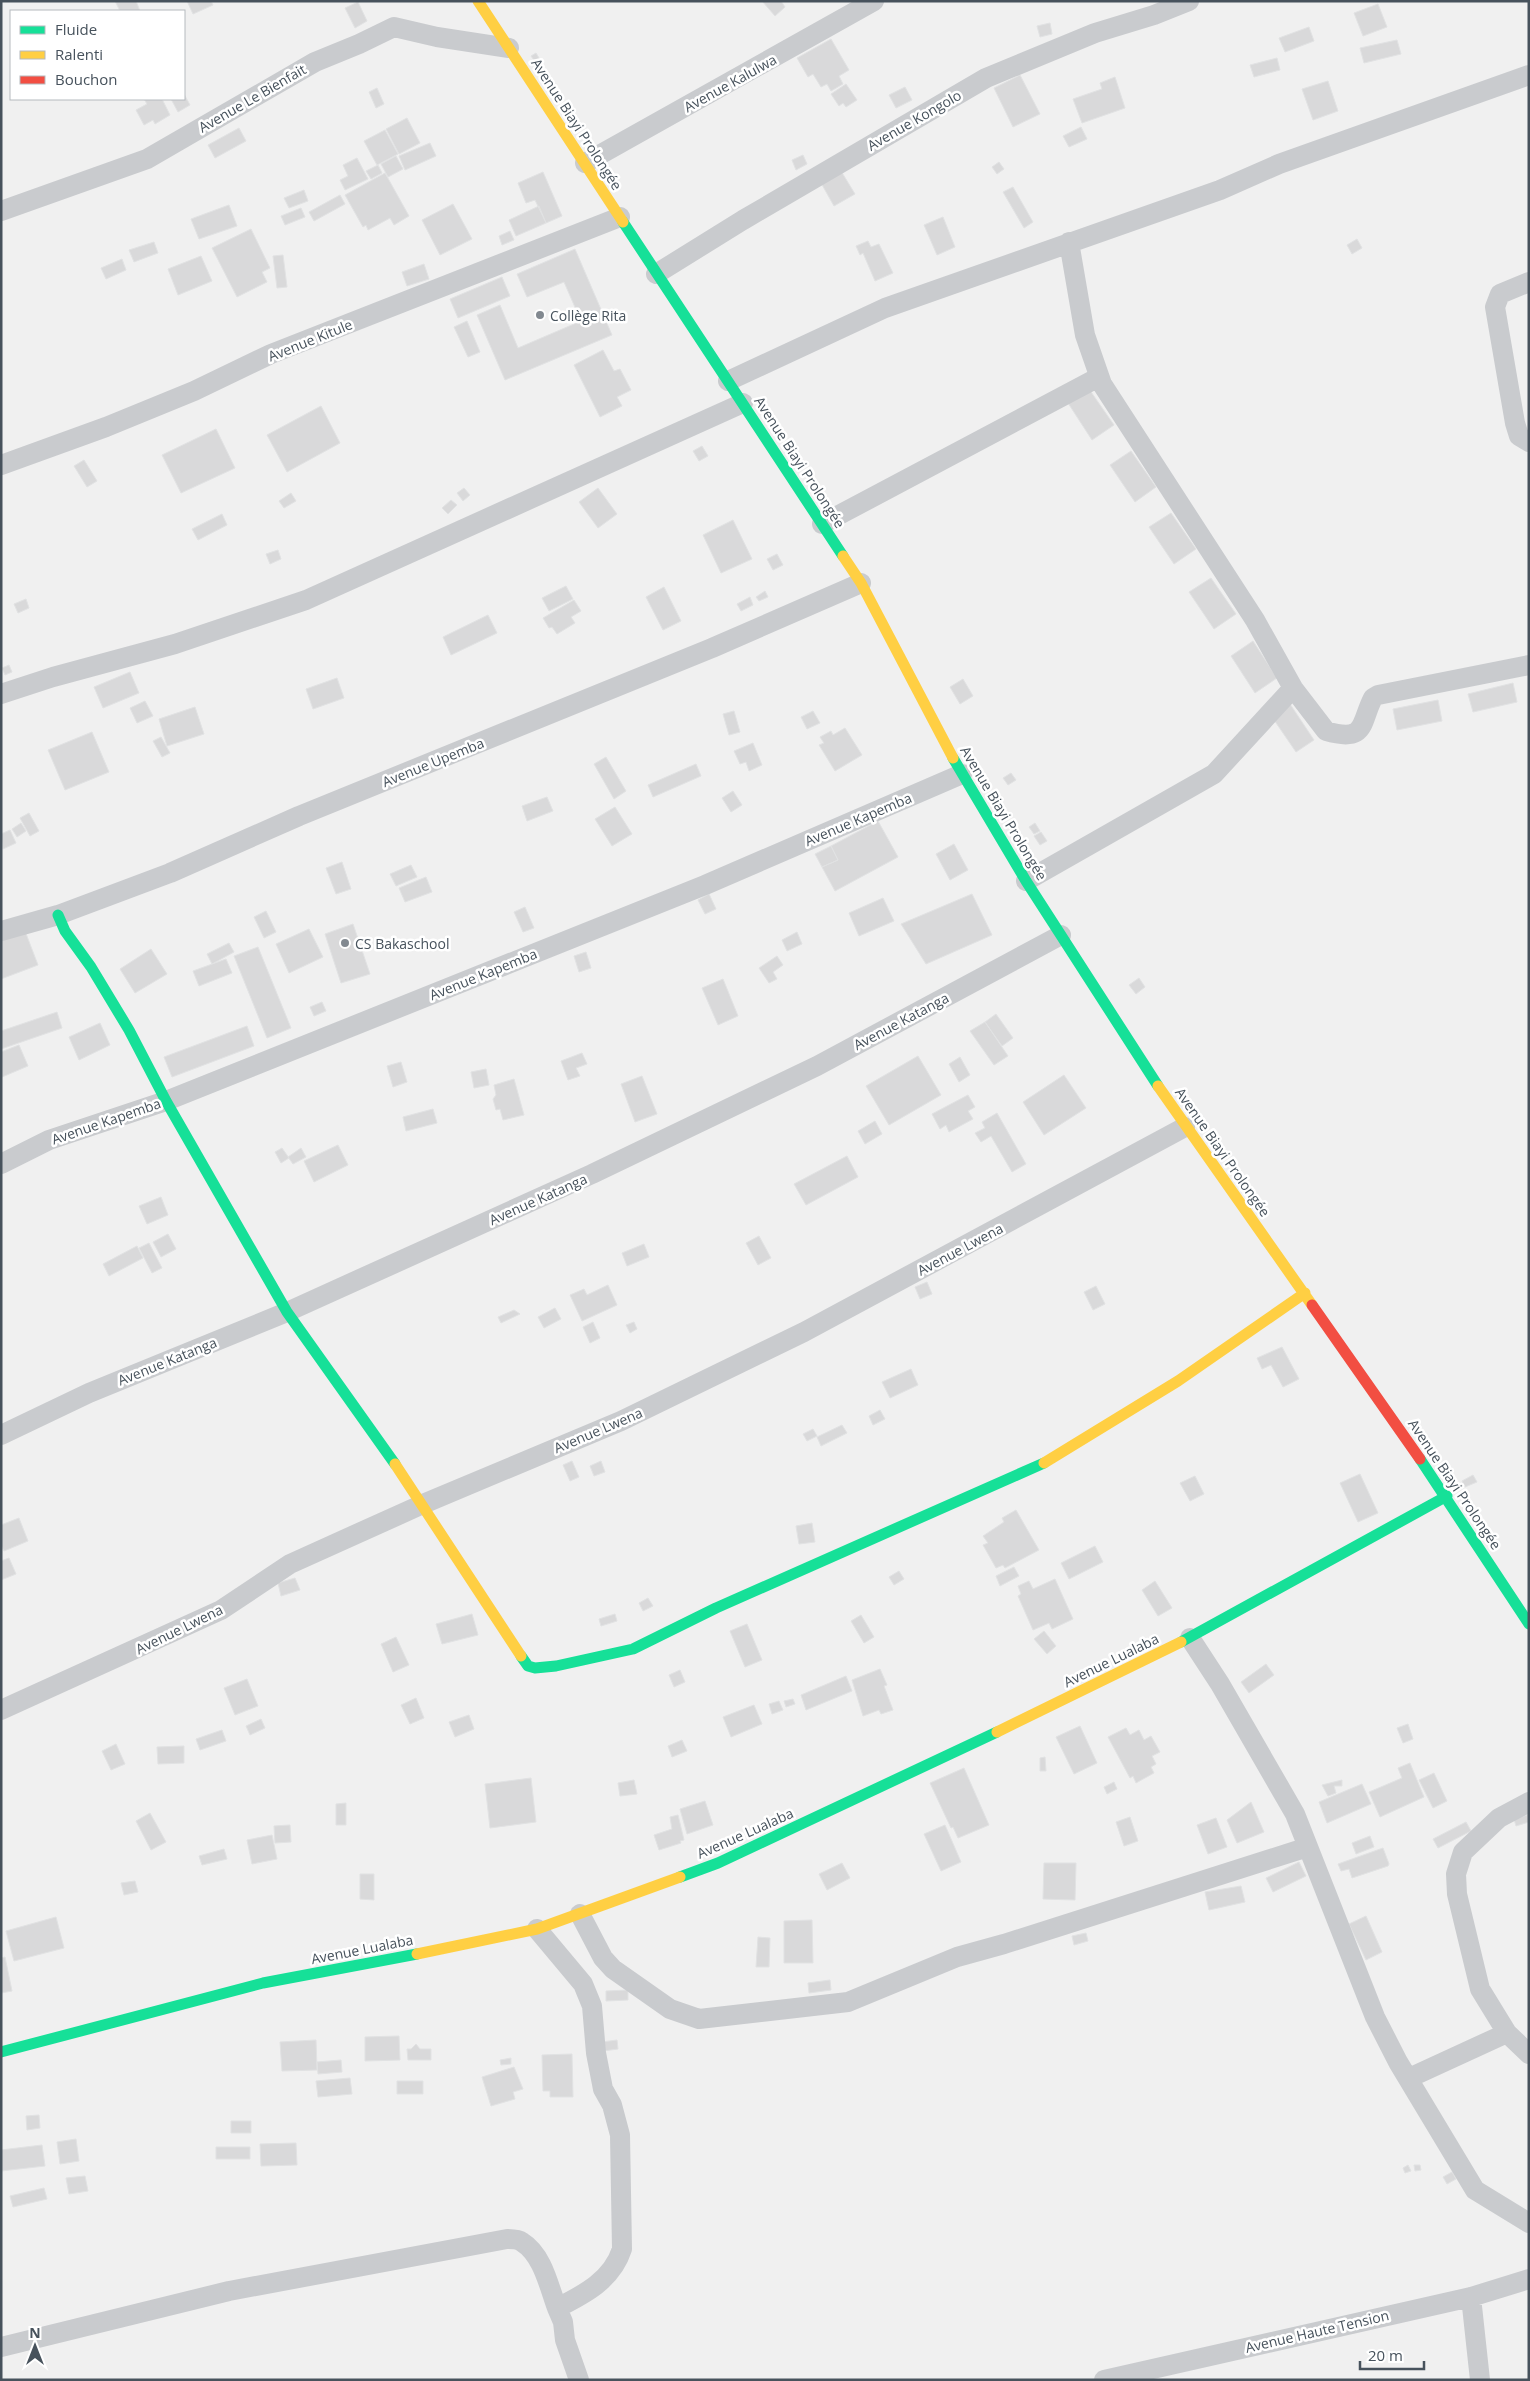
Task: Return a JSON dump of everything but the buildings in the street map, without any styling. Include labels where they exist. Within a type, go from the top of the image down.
[{"type":"street","name":"Avenue Biayi Prolongée","points":[[478,1],[860,583],[962,774],[1026,881],[1185,1127],[1447,1496],[1529,1624]]},
{"type":"street","name":"Avenue Kalulwa","points":[[585,163],[874,1]]},
{"type":"street","name":"Avenue Kongolo","points":[[656,274],[742,220],[986,78],[1095,32],[1154,15],[1189,1]]},
{"type":"street","name":"Avenue Le Bienfait","points":[[1,211],[147,159],[315,62],[359,44],[394,26],[437,38],[509,48]]},
{"type":"street","points":[[728,381],[885,308],[1220,190],[1279,164],[1529,75]]},
{"type":"street","name":"Avenue Kitule","points":[[1,466],[106,427],[194,391],[271,354],[620,217]]},
{"type":"street","points":[[1069,242],[1085,335],[1099,377],[1255,620],[1293,688],[1326,731],[1334,734],[1353,732],[1363,728],[1368,708],[1373,698],[1378,695],[1529,665]]},
{"type":"street","points":[[1529,282],[1500,294],[1496,307],[1515,423],[1519,436],[1529,442]]},
{"type":"street","points":[[822,524],[1099,377]]},
{"type":"street","points":[[1,694],[53,677],[175,644],[306,600],[743,403]]},
{"type":"street","name":"Avenue Upemba","points":[[1,931],[58,915],[170,873],[299,816],[712,648],[860,583]]},
{"type":"street","points":[[1026,881],[1214,774],[1293,688]]},
{"type":"street","name":"Avenue Kapemba","points":[[1,1164],[49,1140],[166,1101],[705,885],[962,774]]},
{"type":"street","points":[[58,915],[65,931],[129,1030],[166,1101],[287,1312],[423,1504],[528,1666],[535,1668],[556,1666],[633,1649],[716,1608],[1034,1468],[1178,1381],[1304,1293]]},
{"type":"street","name":"Avenue Katanga","points":[[1,1435],[89,1393],[287,1312],[592,1174],[808,1070],[1061,935]]},
{"type":"street","name":"Avenue Lwena","points":[[1,1710],[221,1610],[290,1564],[423,1504],[621,1421],[804,1332],[1185,1127]]},
{"type":"street","name":"Avenue Lualaba","points":[[1,2052],[263,1983],[356,1967],[537,1930],[718,1863],[935,1762],[1190,1638],[1447,1496]]},
{"type":"street","points":[[1190,1638],[1220,1684],[1295,1814],[1375,2016],[1409,2078],[1475,2190],[1529,2223]]},
{"type":"street","points":[[1529,1802],[1499,1818],[1463,1852],[1456,1874],[1457,1894],[1480,1989],[1507,2033],[1529,2054]]},
{"type":"street","points":[[580,1914],[603,1958],[613,1969],[670,2009],[688,2016],[712,2018],[848,2002],[957,1957],[1004,1944],[1308,1847]]},
{"type":"street","points":[[537,1930],[583,1984],[592,2006],[596,2053],[603,2090],[612,2105],[620,2135],[622,2249],[617,2264],[603,2279],[579,2297],[557,2308]]},
{"type":"street","points":[[1409,2078],[1507,2033]]},
{"type":"street","points":[[1,2347],[229,2291],[507,2239],[521,2241],[540,2264],[563,2322],[564,2340],[579,2380]]},
{"type":"street","name":"Avenue Haute Tension","points":[[1104,2380],[1471,2297],[1529,2278]]},
{"type":"street","points":[[1471,2297],[1480,2380]]},
{"type":"traffic: fast","points":[[623,222],[843,556]]},
{"type":"traffic: fast","points":[[953,758],[1026,881],[1158,1086]]},
{"type":"traffic: fast","points":[[58,915],[65,931],[91,967],[129,1030],[166,1101],[287,1312],[395,1464]]},
{"type":"traffic: fast","points":[[1420,1459],[1529,1624]]},
{"type":"traffic: fast","points":[[521,1656],[528,1666],[535,1668],[556,1666],[633,1649],[716,1608],[1044,1463]]},
{"type":"traffic: fast","points":[[1181,1642],[1447,1496]]},
{"type":"traffic: fast","points":[[680,1877],[718,1863],[997,1732]]},
{"type":"traffic: fast","points":[[1,2052],[263,1983],[417,1954]]},
{"type":"traffic: slow","points":[[478,1],[623,222]]},
{"type":"traffic: slow","points":[[843,556],[861,583],[953,758]]},
{"type":"traffic: slow","points":[[1158,1086],[1312,1305]]},
{"type":"traffic: slow","points":[[1044,1463],[1178,1381],[1305,1293]]},
{"type":"traffic: slow","points":[[395,1464],[521,1656]]},
{"type":"traffic: slow","points":[[997,1732],[1181,1642]]},
{"type":"traffic: slow","points":[[417,1954],[537,1929],[680,1877]]},
{"type":"traffic: jam","points":[[1312,1305],[1420,1459]]},
{"type":"place","name":"Collège Rita","points":[[540,315]]},
{"type":"place","name":"CS Bakaschool","points":[[345,943]]}]
